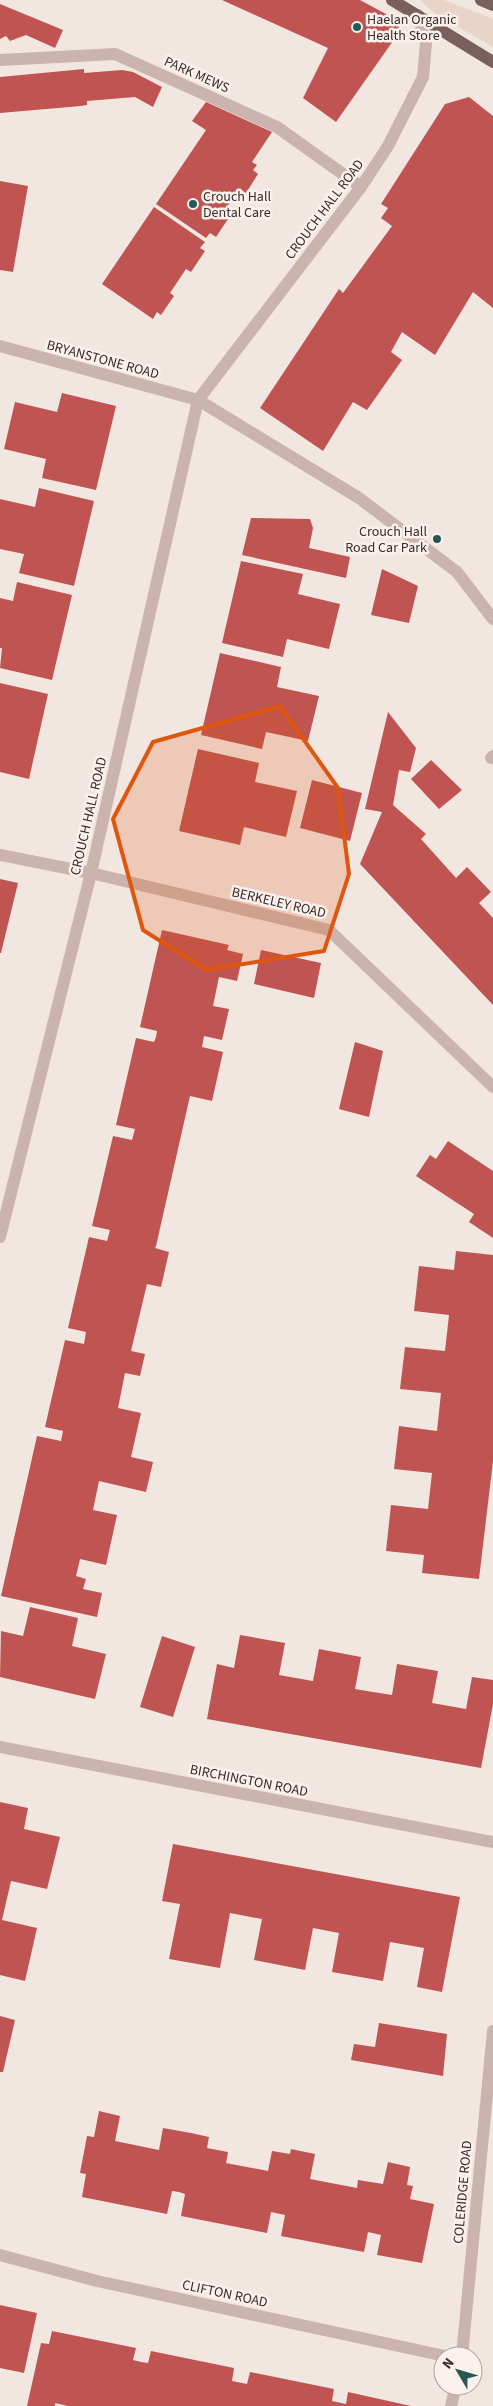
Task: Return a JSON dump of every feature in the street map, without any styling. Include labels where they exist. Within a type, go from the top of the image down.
[{"type":"main road","points":[[392,0],[493,62]]},
{"type":"main road","points":[[481,0],[493,5]]},
{"type":"street","name":"CROUCH HALL ROAD","points":[[0,1237],[90,873],[198,400],[361,187],[388,146],[422,77],[426,57],[426,43],[418,15]]},
{"type":"street","name":"PARK MEWS","points":[[0,60],[115,54],[277,127],[361,187]]},
{"type":"street","name":"BRYANSTONE ROAD","points":[[0,346],[198,400]]},
{"type":"street","points":[[198,400],[359,498],[457,572],[493,619]]},
{"type":"street","name":"BERKELEY ROAD","points":[[0,855],[90,873],[330,930],[493,1086]]},
{"type":"street","name":"BIRCHINGTON ROAD","points":[[0,1747],[493,1842]]},
{"type":"street","name":"COLERIDGE ROAD","points":[[463,2346],[493,2031]]},
{"type":"street","name":"CLIFTON ROAD","points":[[0,2256],[97,2280],[433,2353]]},
{"type":"highlighted area","points":[[280,706],[338,788],[349,874],[324,951],[206,970],[143,930],[113,819],[153,742]]},
{"type":"shaded area","points":[[420,0],[444,0],[493,19],[493,47],[434,13]]},
{"type":"building","points":[[222,0],[360,0],[397,20],[400,31],[336,122],[303,98],[328,48]]},
{"type":"building","points":[[0,4],[63,30],[55,48],[26,35],[10,41],[6,36],[0,39]]},
{"type":"building","points":[[84,69],[84,73],[122,70],[133,72],[162,87],[153,107],[135,97],[87,101],[87,105],[81,106],[0,113],[0,77]]},
{"type":"building","points":[[469,97],[493,116],[493,308],[473,292],[435,355],[402,332],[391,352],[402,360],[367,410],[353,402],[323,451],[260,408],[339,289],[343,293],[392,226],[381,218],[388,208],[381,204],[445,104]]},
{"type":"building","points":[[206,102],[272,132],[252,162],[257,165],[253,170],[258,174],[246,193],[240,189],[226,208],[223,215],[228,219],[216,237],[210,233],[206,238],[156,204],[206,130],[192,121]]},
{"type":"building","points":[[0,181],[28,186],[13,272],[0,270]]},
{"type":"building","points":[[154,207],[205,242],[200,248],[205,251],[191,272],[186,269],[170,293],[174,296],[161,315],[157,312],[153,319],[102,284]]},
{"type":"building","points":[[62,393],[116,406],[96,490],[42,478],[46,459],[4,449],[15,402],[57,412]]},
{"type":"building","points":[[39,488],[94,501],[74,586],[19,573],[24,554],[0,549],[0,499],[35,507]]},
{"type":"building","points":[[251,518],[310,519],[313,528],[309,548],[350,557],[346,578],[242,555]]},
{"type":"building","points":[[241,561],[303,574],[298,594],[340,604],[329,649],[287,639],[283,657],[222,643]]},
{"type":"building","points":[[382,569],[418,586],[409,623],[371,615]]},
{"type":"building","points":[[17,582],[72,595],[52,680],[0,668],[2,648],[0,648],[0,598],[13,601]]},
{"type":"building","points":[[220,653],[281,667],[277,687],[319,696],[308,741],[266,732],[262,749],[201,735]]},
{"type":"building","points":[[0,683],[48,694],[29,779],[0,772]]},
{"type":"building","points":[[388,712],[416,748],[410,772],[399,770],[393,805],[426,834],[421,839],[456,878],[467,867],[491,892],[479,903],[493,918],[493,1005],[360,864],[382,812],[365,809]]},
{"type":"building","points":[[198,749],[259,763],[255,782],[297,791],[286,837],[244,827],[240,845],[179,831]]},
{"type":"building","points":[[431,760],[462,790],[439,809],[411,779]]},
{"type":"building","points":[[312,780],[362,793],[350,841],[300,828]]},
{"type":"building","points":[[0,879],[18,883],[1,953],[0,953]]},
{"type":"building","points":[[162,930],[229,945],[227,950],[243,954],[237,981],[219,977],[213,1006],[229,1009],[222,1040],[204,1036],[202,1047],[223,1052],[212,1101],[190,1096],[155,1248],[169,1252],[161,1287],[147,1284],[131,1351],[145,1354],[140,1376],[125,1373],[118,1408],[141,1413],[131,1457],[153,1462],[146,1492],[99,1481],[93,1510],[117,1515],[106,1565],[80,1559],[76,1576],[86,1579],[83,1589],[102,1593],[97,1617],[1,1596],[37,1436],[61,1441],[63,1431],[45,1427],[65,1340],[84,1344],[86,1332],[68,1328],[89,1237],[107,1241],[110,1230],[92,1226],[113,1136],[132,1140],[135,1129],[116,1125],[136,1038],[154,1042],[156,1037],[157,1031],[140,1027]]},
{"type":"building","points":[[261,950],[321,963],[314,998],[254,984]]},
{"type":"building","points":[[355,1042],[383,1051],[369,1117],[339,1109]]},
{"type":"building","points":[[448,1141],[493,1171],[493,1238],[469,1222],[474,1214],[416,1176],[430,1155],[436,1159]]},
{"type":"building","points":[[456,1251],[493,1255],[493,1461],[479,1579],[422,1573],[424,1555],[386,1551],[391,1505],[428,1509],[432,1473],[394,1469],[399,1426],[437,1431],[441,1393],[400,1389],[405,1347],[445,1351],[449,1315],[414,1311],[419,1266],[454,1270]]},
{"type":"building","points":[[30,1607],[78,1618],[72,1646],[106,1654],[95,1699],[0,1677],[1,1631],[23,1636]]},
{"type":"building","points":[[240,1635],[285,1643],[279,1675],[313,1681],[319,1649],[361,1657],[355,1689],[392,1695],[397,1664],[438,1671],[432,1703],[466,1709],[472,1677],[493,1680],[493,1704],[481,1768],[207,1719],[217,1664],[234,1668]]},
{"type":"building","points":[[162,1636],[195,1647],[173,1717],[140,1707]]},
{"type":"building","points":[[0,1802],[28,1808],[24,1829],[60,1837],[47,1889],[11,1881],[2,1920],[37,1928],[25,1981],[0,1975]]},
{"type":"building","points":[[173,1844],[460,1897],[442,1992],[417,1987],[424,1948],[390,1942],[383,1981],[332,1972],[339,1933],[313,1928],[305,1970],[254,1960],[262,1919],[230,1913],[220,1968],[169,1959],[180,1904],[162,1901]]},
{"type":"building","points":[[0,2016],[15,2020],[3,2072],[0,2072]]},
{"type":"building","points":[[379,2023],[447,2034],[443,2076],[351,2060],[354,2044],[375,2047]]},
{"type":"building","points":[[99,2111],[120,2116],[115,2141],[159,2150],[163,2128],[191,2133],[209,2137],[207,2148],[228,2152],[226,2163],[268,2171],[272,2151],[290,2154],[291,2149],[315,2154],[310,2179],[357,2188],[358,2180],[383,2184],[388,2162],[410,2167],[407,2185],[413,2186],[410,2199],[434,2204],[422,2263],[377,2255],[381,2235],[368,2232],[364,2252],[281,2236],[285,2215],[271,2212],[267,2233],[181,2216],[185,2194],[179,2192],[172,2191],[167,2214],[82,2197],[86,2174],[80,2173],[87,2136],[94,2137]]},
{"type":"building","points":[[0,2305],[37,2313],[24,2373],[0,2368]]},
{"type":"building","points":[[52,2331],[136,2348],[133,2360],[141,2362],[148,2363],[151,2351],[234,2368],[232,2381],[247,2384],[250,2372],[334,2389],[332,2401],[346,2404],[348,2392],[411,2406],[68,2406],[55,2403],[55,2406],[27,2406],[41,2343],[49,2344]]},
{"type":"place","name":"Haelan Organic Health Store","points":[[357,27]]},
{"type":"place","name":"Crouch Hall Dental Care","points":[[193,204]]},
{"type":"place","name":"Crouch Hall Road Car Park","points":[[437,539]]}]
